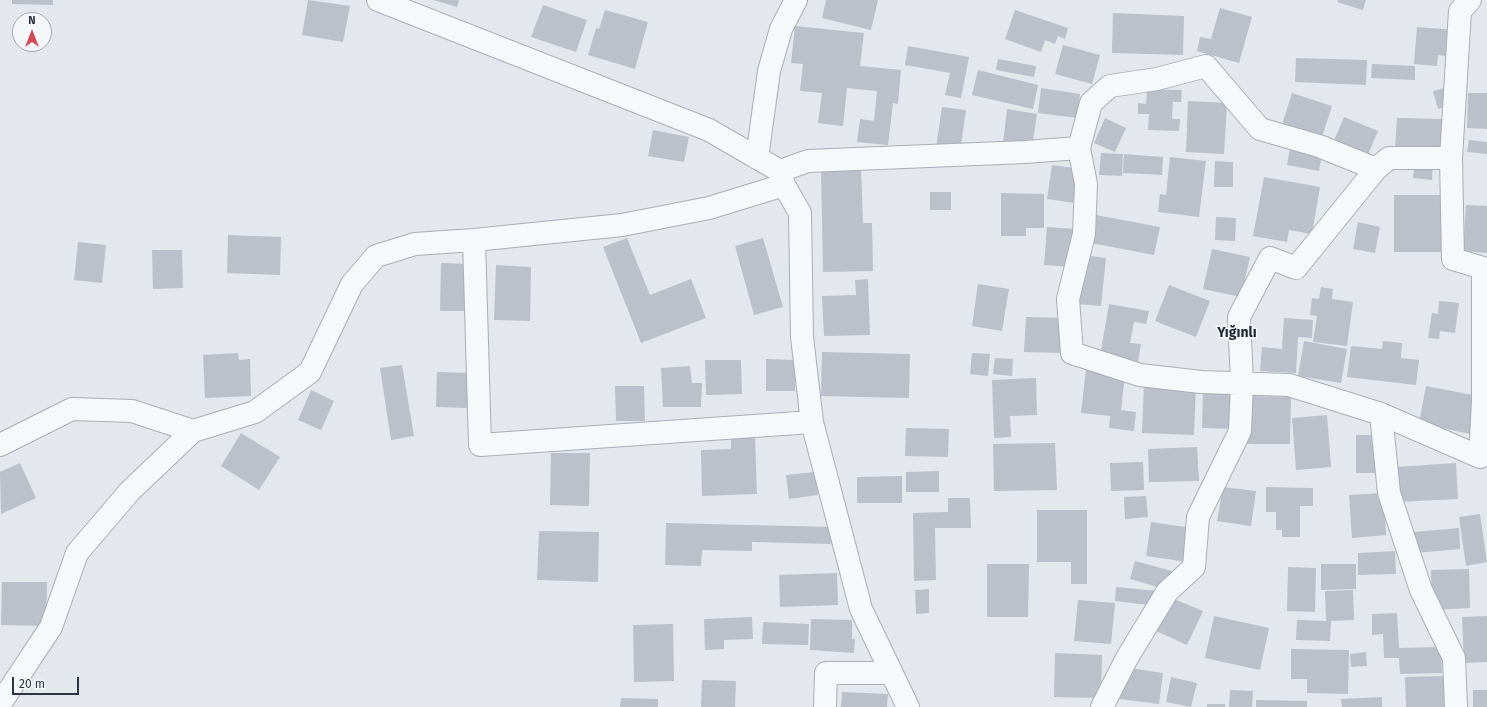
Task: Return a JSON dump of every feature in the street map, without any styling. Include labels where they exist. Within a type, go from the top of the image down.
[{"type":"street","points":[[378,0],[709,130],[757,158],[782,178],[800,213],[802,337],[812,422],[861,609],[908,707]]},
{"type":"street","points":[[757,158],[770,72],[781,29],[796,0]]},
{"type":"street","points":[[1376,169],[1318,146],[1260,129],[1206,66],[1158,79],[1110,86],[1091,103],[1079,148],[1086,184],[1084,234],[1068,299],[1072,353],[1140,375],[1201,382],[1242,382],[1289,385],[1381,414],[1480,458],[1485,401],[1483,268],[1453,259],[1451,158],[1460,11],[1470,0]]},
{"type":"street","points":[[1474,0],[1487,2]]},
{"type":"street","points":[[0,704],[51,627],[77,553],[130,491],[193,431],[255,412],[310,372],[352,284],[376,256],[415,244],[474,240],[622,225],[709,208],[782,178],[808,161],[1025,152],[1079,148]]},
{"type":"street","points":[[1102,707],[1127,658],[1167,592],[1194,567],[1198,517],[1240,431],[1242,382],[1240,317],[1270,258],[1296,268],[1376,169],[1389,158],[1451,158]]},
{"type":"street","points":[[474,240],[480,445],[812,422]]},
{"type":"street","points":[[0,445],[72,409],[132,411],[193,431]]},
{"type":"street","points":[[1381,414],[1389,492],[1421,590],[1454,658],[1456,707]]},
{"type":"street","points":[[825,707],[826,673],[891,673]]},
{"type":"building","points":[[12,0],[53,0],[53,5],[12,4]]},
{"type":"building","points":[[308,0],[350,6],[343,42],[302,35]]},
{"type":"building","points":[[433,0],[459,0],[457,7]]},
{"type":"building","points":[[826,0],[878,0],[871,30],[822,18]]},
{"type":"building","points":[[1338,0],[1366,0],[1363,10],[1337,2]]},
{"type":"building","points":[[543,5],[587,20],[576,52],[531,37]]},
{"type":"building","points":[[1220,8],[1252,17],[1239,63],[1197,51],[1200,37],[1211,39]]},
{"type":"building","points":[[605,10],[648,22],[635,69],[588,55],[596,28],[599,29]]},
{"type":"building","points":[[1015,10],[1068,28],[1065,39],[1058,36],[1055,44],[1045,40],[1041,52],[1005,39]]},
{"type":"building","points":[[1113,13],[1184,16],[1183,55],[1112,53]]},
{"type":"building","points":[[795,26],[864,33],[860,66],[901,70],[898,104],[893,103],[888,145],[857,142],[860,119],[874,121],[877,91],[847,88],[843,126],[818,123],[822,93],[800,91],[803,64],[791,63]]},
{"type":"building","points":[[1417,27],[1456,30],[1454,57],[1438,55],[1437,66],[1414,64]]},
{"type":"building","points":[[1063,45],[1100,55],[1092,84],[1055,74]]},
{"type":"building","points":[[908,46],[969,57],[961,98],[945,95],[950,73],[905,65]]},
{"type":"building","points":[[1296,58],[1367,60],[1366,85],[1295,82]]},
{"type":"building","points":[[998,59],[1036,66],[1034,77],[996,70]]},
{"type":"building","points":[[1372,64],[1415,66],[1415,80],[1371,78]]},
{"type":"building","points":[[978,70],[1038,85],[1033,109],[972,95]]},
{"type":"building","points":[[1041,88],[1080,94],[1077,118],[1038,113]]},
{"type":"building","points":[[1444,88],[1449,106],[1438,109],[1433,91]]},
{"type":"building","points":[[1147,89],[1182,90],[1181,102],[1173,102],[1172,119],[1180,119],[1179,131],[1148,130],[1149,114],[1138,114],[1138,103],[1146,104]]},
{"type":"building","points":[[1292,93],[1332,106],[1321,140],[1281,128]]},
{"type":"building","points":[[1468,93],[1487,93],[1487,129],[1467,128]]},
{"type":"building","points":[[1188,101],[1227,103],[1224,154],[1186,152]]},
{"type":"building","points":[[942,107],[966,110],[960,152],[936,148]]},
{"type":"building","points":[[1007,109],[1037,114],[1032,147],[1003,143]]},
{"type":"building","points":[[1344,117],[1378,131],[1366,159],[1332,145]]},
{"type":"building","points":[[1105,118],[1126,128],[1115,152],[1094,143]]},
{"type":"building","points":[[1397,118],[1442,119],[1441,151],[1395,150]]},
{"type":"building","points":[[653,130],[689,137],[684,162],[648,156]]},
{"type":"building","points":[[1469,140],[1487,142],[1487,154],[1467,152]]},
{"type":"building","points":[[1290,148],[1322,154],[1319,171],[1287,165]]},
{"type":"building","points":[[1101,153],[1123,154],[1122,176],[1099,175]]},
{"type":"building","points":[[1124,154],[1163,157],[1162,175],[1123,173]]},
{"type":"building","points":[[1170,157],[1206,161],[1199,217],[1158,212],[1160,194],[1166,195]]},
{"type":"building","points":[[1215,161],[1233,162],[1233,187],[1214,187]]},
{"type":"building","points":[[1415,161],[1433,163],[1432,180],[1413,178]]},
{"type":"building","points":[[1052,165],[1081,169],[1075,203],[1047,199]]},
{"type":"building","points":[[861,167],[863,223],[872,223],[873,271],[823,272],[821,168]]},
{"type":"building","points":[[1264,177],[1320,187],[1312,234],[1289,230],[1287,242],[1253,236]]},
{"type":"building","points":[[930,192],[951,192],[951,210],[930,210]]},
{"type":"building","points":[[1001,193],[1044,194],[1044,228],[1026,228],[1026,236],[1001,236]]},
{"type":"building","points":[[1394,195],[1448,195],[1448,252],[1394,252]]},
{"type":"building","points":[[1466,205],[1487,206],[1487,253],[1463,251]]},
{"type":"building","points":[[1096,215],[1160,227],[1154,255],[1091,243]]},
{"type":"building","points":[[1216,217],[1236,218],[1235,241],[1215,240]]},
{"type":"building","points":[[1358,222],[1380,227],[1375,253],[1353,249]]},
{"type":"building","points":[[1047,227],[1075,229],[1072,267],[1044,265]]},
{"type":"building","points":[[228,235],[281,237],[280,275],[227,273]]},
{"type":"building","points":[[627,238],[650,295],[691,279],[706,318],[641,343],[603,247]]},
{"type":"building","points":[[763,238],[783,307],[754,315],[735,246]]},
{"type":"building","points":[[78,242],[106,245],[102,283],[74,280]]},
{"type":"building","points":[[1212,249],[1250,257],[1241,297],[1203,289]]},
{"type":"building","points":[[152,250],[182,250],[183,288],[153,289]]},
{"type":"building","points":[[1083,255],[1106,258],[1101,306],[1077,304]]},
{"type":"building","points":[[441,263],[474,264],[473,311],[440,311]]},
{"type":"building","points":[[496,265],[531,267],[530,321],[494,320]]},
{"type":"building","points":[[868,279],[870,335],[824,336],[822,296],[856,295],[855,280]]},
{"type":"building","points":[[978,284],[1009,289],[1002,331],[972,326]]},
{"type":"building","points":[[1169,285],[1210,301],[1196,337],[1155,321]]},
{"type":"building","points":[[1321,287],[1333,289],[1332,299],[1353,302],[1347,346],[1313,342],[1317,316],[1310,315],[1312,298],[1319,299]]},
{"type":"building","points":[[1439,301],[1459,303],[1455,333],[1440,331],[1439,339],[1428,338],[1432,313],[1438,314]]},
{"type":"building","points":[[1109,304],[1149,311],[1146,324],[1134,322],[1130,343],[1141,344],[1138,362],[1100,356]]},
{"type":"building","points":[[1026,317],[1066,318],[1065,353],[1024,352]]},
{"type":"building","points":[[1284,318],[1313,320],[1312,338],[1298,337],[1296,373],[1260,371],[1262,347],[1282,349]]},
{"type":"building","points":[[1304,341],[1347,349],[1341,383],[1298,376]]},
{"type":"building","points":[[1383,341],[1402,343],[1401,358],[1419,360],[1416,385],[1347,377],[1351,346],[1382,349]]},
{"type":"building","points":[[822,352],[910,354],[909,398],[821,396]]},
{"type":"building","points":[[238,353],[239,360],[250,359],[251,396],[205,398],[203,355]]},
{"type":"building","points":[[972,353],[990,354],[988,376],[970,374]]},
{"type":"building","points":[[995,358],[1013,359],[1012,376],[993,374]]},
{"type":"building","points":[[766,359],[795,360],[795,391],[766,391]]},
{"type":"building","points":[[705,360],[741,360],[742,394],[706,395]]},
{"type":"building","points":[[402,365],[414,436],[391,440],[380,368]]},
{"type":"building","points":[[690,366],[692,383],[702,383],[701,407],[663,407],[661,368]]},
{"type":"building","points":[[1086,369],[1125,374],[1121,410],[1136,412],[1134,431],[1109,428],[1110,416],[1081,413]]},
{"type":"building","points":[[437,372],[472,373],[471,408],[436,407]]},
{"type":"building","points":[[1036,378],[1037,415],[1010,416],[1011,437],[994,438],[992,380]]},
{"type":"building","points":[[1144,382],[1196,384],[1194,435],[1142,433]]},
{"type":"building","points":[[615,386],[644,386],[645,421],[616,421]]},
{"type":"building","points":[[1426,386],[1478,396],[1470,434],[1419,423]]},
{"type":"building","points":[[311,390],[334,401],[321,430],[298,420]]},
{"type":"building","points":[[1203,393],[1237,394],[1236,429],[1202,428]]},
{"type":"building","points":[[1248,396],[1291,397],[1290,444],[1246,444]]},
{"type":"building","points":[[1327,415],[1331,467],[1296,470],[1292,418]]},
{"type":"building","points":[[906,428],[949,429],[948,457],[905,456]]},
{"type":"building","points":[[241,433],[280,457],[259,490],[221,466]]},
{"type":"building","points":[[1356,435],[1381,435],[1380,473],[1356,473]]},
{"type":"building","points":[[755,437],[757,494],[702,496],[701,450],[731,449],[731,438]]},
{"type":"building","points":[[1055,443],[1057,490],[994,491],[993,444]]},
{"type":"building","points":[[1197,447],[1199,481],[1149,482],[1148,449]]},
{"type":"building","points":[[551,453],[590,453],[589,506],[550,505]]},
{"type":"building","points":[[1143,462],[1144,490],[1111,491],[1110,463]]},
{"type":"building","points":[[20,463],[36,498],[1,514],[0,472]]},
{"type":"building","points":[[1456,463],[1458,499],[1397,502],[1395,467]]},
{"type":"building","points":[[939,471],[939,492],[906,492],[906,472]]},
{"type":"building","points":[[815,472],[818,495],[789,499],[786,475]]},
{"type":"building","points":[[902,476],[902,503],[857,503],[857,477]]},
{"type":"building","points":[[1223,487],[1256,491],[1251,526],[1217,521]]},
{"type":"building","points":[[1266,487],[1313,488],[1313,506],[1300,506],[1300,537],[1282,537],[1282,530],[1276,530],[1276,512],[1266,512]]},
{"type":"building","points":[[1384,493],[1386,535],[1352,538],[1349,495]]},
{"type":"building","points":[[1146,496],[1148,517],[1125,519],[1124,497]]},
{"type":"building","points":[[948,498],[970,498],[971,528],[935,528],[936,580],[914,581],[913,513],[948,512]]},
{"type":"building","points":[[1037,510],[1087,510],[1087,584],[1071,584],[1071,562],[1037,562]]},
{"type":"building","points":[[1480,514],[1487,562],[1466,566],[1459,517]]},
{"type":"building","points":[[1151,522],[1192,528],[1187,562],[1146,556]]},
{"type":"building","points":[[666,523],[831,527],[831,544],[752,542],[752,551],[702,550],[701,566],[665,565]]},
{"type":"building","points":[[1459,528],[1460,549],[1415,553],[1414,532]]},
{"type":"building","points":[[539,531],[599,532],[598,582],[537,580]]},
{"type":"building","points":[[1395,551],[1396,574],[1358,575],[1358,553]]},
{"type":"building","points":[[1135,561],[1172,571],[1168,590],[1130,579]]},
{"type":"building","points":[[987,564],[1029,564],[1028,617],[987,617]]},
{"type":"building","points":[[1321,564],[1356,564],[1356,589],[1321,590]]},
{"type":"building","points":[[1288,567],[1316,568],[1315,612],[1287,611]]},
{"type":"building","points":[[1469,569],[1470,608],[1432,610],[1431,570]]},
{"type":"building","points":[[837,573],[838,605],[780,607],[779,575]]},
{"type":"building","points":[[2,582],[47,582],[46,626],[1,625]]},
{"type":"building","points":[[1116,587],[1158,591],[1157,606],[1115,601]]},
{"type":"building","points":[[929,589],[929,613],[916,614],[915,590]]},
{"type":"building","points":[[1353,590],[1354,620],[1331,621],[1330,641],[1296,640],[1297,620],[1326,621],[1325,591]]},
{"type":"building","points":[[1169,597],[1203,611],[1187,645],[1154,630]]},
{"type":"building","points":[[1078,600],[1115,603],[1111,644],[1074,641]]},
{"type":"building","points":[[1397,613],[1399,648],[1441,647],[1442,673],[1400,674],[1399,658],[1384,658],[1383,634],[1372,635],[1372,614]]},
{"type":"building","points":[[1214,616],[1269,628],[1260,670],[1205,658]]},
{"type":"building","points":[[1487,616],[1487,662],[1464,663],[1462,617]]},
{"type":"building","points":[[752,617],[753,639],[724,640],[724,649],[705,650],[704,619]]},
{"type":"building","points":[[811,619],[852,620],[852,639],[855,639],[854,653],[810,650]]},
{"type":"building","points":[[763,622],[809,624],[808,645],[762,644]]},
{"type":"building","points":[[673,624],[674,681],[634,682],[633,625]]},
{"type":"building","points":[[1291,649],[1349,650],[1348,694],[1307,693],[1307,679],[1291,679]]},
{"type":"building","points":[[1366,652],[1367,666],[1351,667],[1350,654]]},
{"type":"building","points":[[1055,653],[1102,655],[1101,698],[1054,697]]},
{"type":"building","points":[[1123,667],[1163,673],[1159,704],[1119,699]]},
{"type":"building","points":[[1446,676],[1447,707],[1406,707],[1405,677]]},
{"type":"building","points":[[1171,677],[1197,683],[1191,707],[1166,702]]},
{"type":"building","points":[[702,680],[736,681],[735,707],[701,707]]},
{"type":"building","points":[[1230,690],[1253,691],[1252,707],[1229,707]]},
{"type":"building","points":[[1473,690],[1487,690],[1487,707],[1473,707]]},
{"type":"building","points":[[842,692],[888,694],[887,707],[841,707]]},
{"type":"building","points":[[1382,697],[1382,707],[1342,707],[1341,699]]},
{"type":"building","points":[[621,698],[658,699],[658,707],[620,707]]},
{"type":"building","points":[[1256,700],[1307,701],[1307,707],[1256,707]]},
{"type":"building","points":[[1207,704],[1225,704],[1225,707],[1207,707]]},
{"type":"district","name":"Yığınlı","points":[[1237,333]]}]
